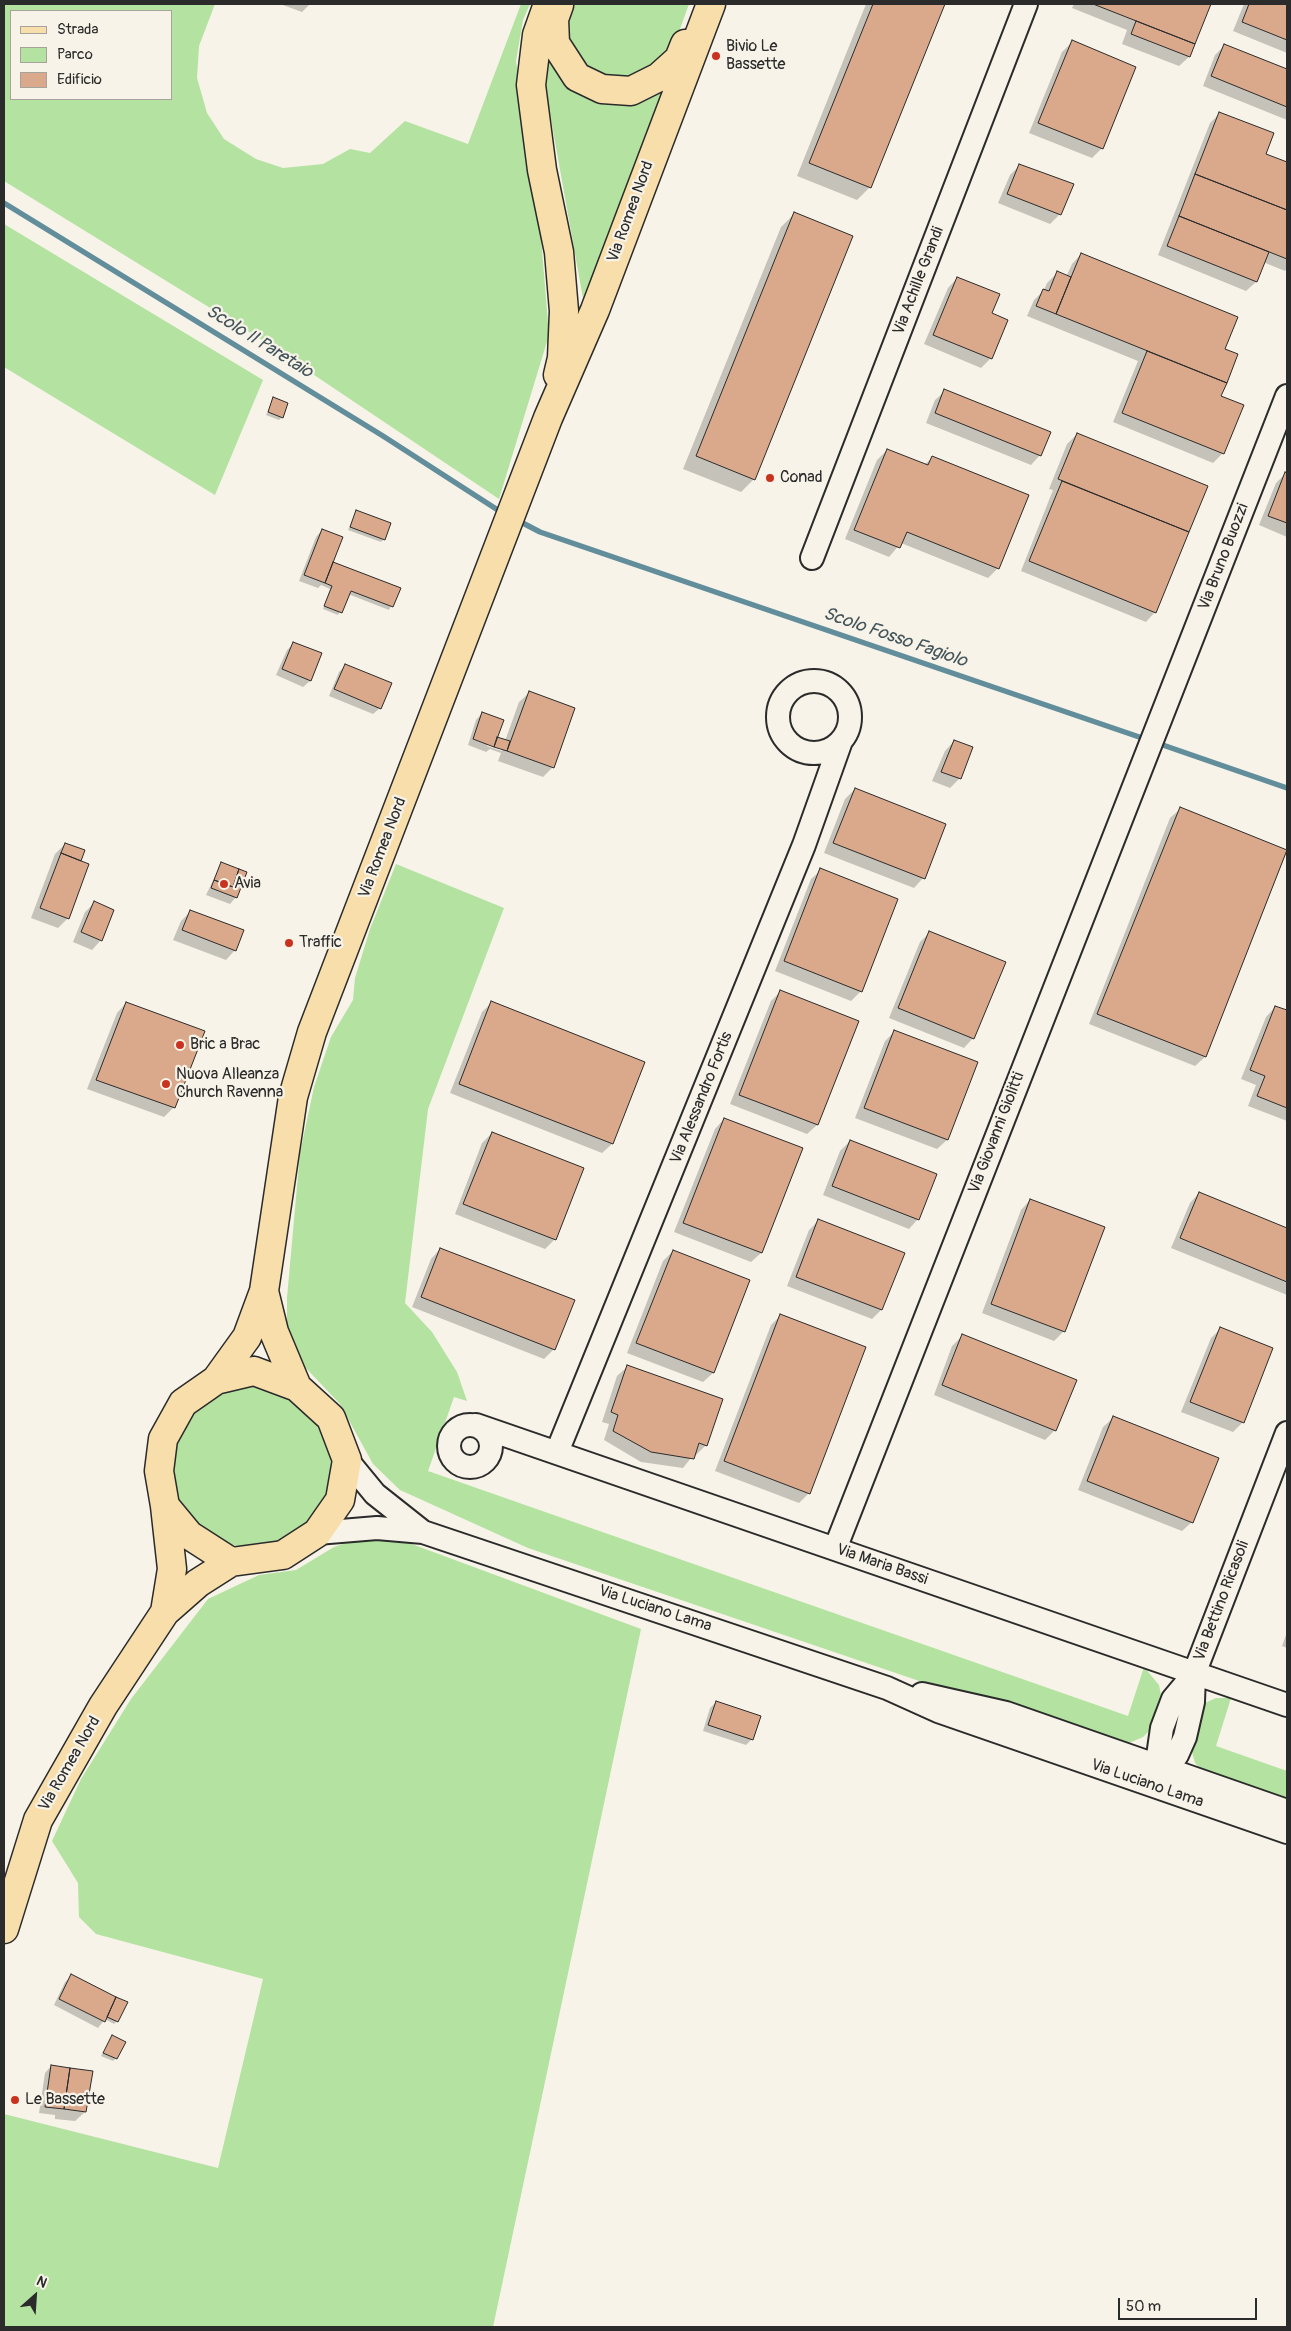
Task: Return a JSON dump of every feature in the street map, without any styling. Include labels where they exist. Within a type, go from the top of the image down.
[{"type":"main road","name":"Via Romea Nord","points":[[548,4],[537,35],[531,85],[542,170],[559,252],[564,311],[562,358],[548,418]]},
{"type":"main road","points":[[560,4],[554,19],[555,43],[577,77],[602,88],[631,91],[659,77],[679,59],[706,4]]},
{"type":"main road","name":"Via Romea Nord","points":[[165,1612],[172,1569],[165,1506],[158,1471],[163,1439],[183,1403],[216,1380],[247,1337],[264,1291],[293,1097],[312,1032],[504,538],[548,418],[595,310],[711,4]]},
{"type":"main road","name":"Via Romea Nord","points":[[264,1291],[274,1332],[298,1387]]},
{"type":"main road","points":[[165,1506],[189,1536],[231,1562],[283,1555],[317,1533],[340,1500],[347,1460],[331,1418],[298,1387],[254,1371],[216,1380]]},
{"type":"main road","name":"Via Romea Nord","points":[[4,1929],[9,1892],[38,1820],[104,1706],[165,1612],[198,1583],[231,1562]]},
{"type":"street","name":"Via Achille Grandi","points":[[812,558],[1026,4]]},
{"type":"street","name":"Via Bruno Buozzi","points":[[1161,719],[1287,396]]},
{"type":"street","name":"Via Giovanni Giolitti","points":[[835,1549],[1137,775],[1161,719]]},
{"type":"street","name":"Via Alessandro Fortis","points":[[557,1452],[804,845],[841,741]]},
{"type":"street","name":"Via Maria Bassi","points":[[476,1425],[1287,1705]]},
{"type":"street","name":"Via Bettino Ricasoli","points":[[1165,1769],[1178,1754],[1185,1737],[1193,1702],[1194,1674],[1287,1433]]},
{"type":"street","name":"Via Luciano Lama","points":[[347,1460],[375,1494],[424,1532]]},
{"type":"street","name":"Via Luciano Lama","points":[[317,1533],[377,1528],[424,1532],[887,1688],[938,1711],[1287,1832]]},
{"type":"street","points":[[1165,1769],[1158,1756],[1162,1728],[1173,1699],[1194,1674]]},
{"type":"street","name":"Via Luciano Lama","points":[[887,1688],[947,1698],[1006,1713],[1287,1811]]},
{"type":"street","points":[[1125,1755],[1147,1744],[1162,1728]]},
{"type":"street","name":"Via Luciano Lama","points":[[1006,1735],[1037,1737],[1157,1777],[1165,1769]]},
{"type":"street","points":[[1185,1737],[1182,1755],[1187,1768],[1198,1780]]},
{"type":"street","name":"Via Luciano Lama","points":[[1165,1769],[1174,1783],[1266,1815],[1287,1826]]},
{"type":"green space","points":[[4,4],[215,4],[199,46],[197,78],[207,113],[224,139],[256,159],[283,168],[323,164],[350,149],[370,153],[405,121],[468,144],[521,4],[530,4],[523,20],[516,61],[541,238],[549,335],[499,499],[259,338],[4,181]]},
{"type":"green space","points":[[570,4],[689,4],[671,54],[634,81],[602,80],[578,62],[566,38],[566,15]]},
{"type":"green space","points":[[547,39],[624,103],[651,97],[669,84],[584,304],[544,80]]},
{"type":"green space","points":[[4,224],[263,380],[215,495],[4,367]]},
{"type":"green space","points":[[396,864],[504,908],[428,1109],[405,1303],[432,1332],[457,1372],[467,1401],[454,1397],[428,1471],[1128,1716],[1144,1667],[1159,1685],[1161,1695],[1156,1719],[1150,1730],[1143,1737],[1129,1743],[1114,1742],[937,1687],[528,1548],[400,1490],[373,1464],[340,1404],[304,1366],[294,1352],[287,1330],[287,1298],[300,1153],[314,1087],[331,1037],[353,1000],[355,978],[370,929]]},
{"type":"green space","points":[[251,1387],[267,1389],[288,1397],[307,1411],[317,1423],[327,1444],[331,1467],[329,1483],[321,1504],[307,1523],[295,1533],[274,1543],[251,1547],[235,1545],[214,1537],[195,1523],[185,1511],[175,1490],[171,1467],[173,1451],[181,1430],[195,1411],[207,1401],[228,1391]]},
{"type":"green space","points":[[367,1536],[409,1543],[641,1629],[493,2327],[4,2327],[4,2114],[218,2168],[263,1979],[96,1934],[79,1917],[78,1883],[52,1841],[81,1779],[131,1699],[208,1599],[259,1575],[296,1570],[334,1547]]},
{"type":"green space","points":[[1216,1698],[1231,1698],[1216,1746],[1287,1771],[1287,1802],[1203,1771],[1195,1763],[1190,1745],[1197,1713],[1205,1703]]},
{"type":"building","points":[[873,4],[945,4],[871,188],[809,163]]},
{"type":"building","points":[[1093,4],[1211,4],[1195,44]]},
{"type":"building","points":[[1249,4],[1287,4],[1287,40],[1242,22]]},
{"type":"building","points":[[1136,21],[1195,44],[1190,57],[1131,34]]},
{"type":"building","points":[[1072,40],[1136,67],[1103,149],[1038,123]]},
{"type":"building","points":[[1224,44],[1287,69],[1287,107],[1211,76]]},
{"type":"building","points":[[1219,112],[1274,133],[1266,154],[1287,162],[1287,210],[1195,174]]},
{"type":"building","points":[[1019,164],[1074,184],[1061,215],[1007,194]]},
{"type":"building","points":[[1195,174],[1287,210],[1287,259],[1179,216]]},
{"type":"building","points":[[794,212],[853,236],[755,480],[696,456]]},
{"type":"building","points":[[1179,216],[1269,252],[1257,282],[1167,246]]},
{"type":"building","points":[[1081,253],[1238,317],[1225,349],[1238,354],[1227,383],[1056,314]]},
{"type":"building","points":[[1057,271],[1071,277],[1056,314],[1036,306],[1043,289],[1049,291]]},
{"type":"building","points":[[957,277],[1000,294],[992,313],[1008,320],[992,359],[933,335]]},
{"type":"building","points":[[1147,351],[1227,383],[1221,396],[1244,405],[1224,454],[1122,413]]},
{"type":"building","points":[[944,389],[1051,432],[1041,456],[935,413]]},
{"type":"building","points":[[273,397],[288,403],[283,418],[268,412]]},
{"type":"building","points":[[1077,433],[1208,486],[1189,532],[1058,479]]},
{"type":"building","points":[[887,449],[928,465],[932,456],[1029,495],[999,569],[907,532],[900,548],[854,530]]},
{"type":"building","points":[[1285,472],[1287,473],[1287,523],[1268,516]]},
{"type":"building","points":[[1062,481],[1189,532],[1156,613],[1029,561]]},
{"type":"building","points":[[356,510],[391,523],[385,540],[350,527]]},
{"type":"building","points":[[322,529],[343,537],[325,583],[304,575]]},
{"type":"building","points":[[333,562],[401,588],[393,607],[351,591],[342,613],[324,606],[332,586],[325,583]]},
{"type":"building","points":[[293,642],[322,653],[311,681],[282,669]]},
{"type":"building","points":[[345,664],[392,683],[381,709],[334,689]]},
{"type":"building","points":[[529,691],[575,708],[554,768],[507,751]]},
{"type":"building","points":[[482,712],[504,720],[494,747],[473,739]]},
{"type":"building","points":[[497,737],[510,741],[507,751],[494,747]]},
{"type":"building","points":[[954,740],[973,747],[961,779],[941,772]]},
{"type":"building","points":[[855,788],[946,824],[925,879],[833,843]]},
{"type":"building","points":[[1180,807],[1287,850],[1206,1057],[1097,1014]]},
{"type":"building","points":[[65,843],[85,850],[81,861],[61,853]]},
{"type":"building","points":[[61,853],[89,864],[69,919],[40,908]]},
{"type":"building","points":[[221,862],[239,869],[233,887],[214,880]]},
{"type":"building","points":[[820,868],[898,899],[862,992],[784,961]]},
{"type":"building","points":[[239,869],[247,872],[237,898],[211,888],[214,880],[233,887]]},
{"type":"building","points":[[94,901],[114,910],[102,941],[81,932]]},
{"type":"building","points":[[190,910],[244,930],[236,951],[182,930]]},
{"type":"building","points":[[929,931],[1006,962],[974,1039],[898,1008]]},
{"type":"building","points":[[780,990],[859,1021],[818,1125],[739,1095]]},
{"type":"building","points":[[491,1001],[645,1062],[613,1144],[459,1084]]},
{"type":"building","points":[[126,1002],[205,1031],[175,1108],[96,1080]]},
{"type":"building","points":[[1275,1006],[1287,1010],[1287,1108],[1257,1096],[1265,1076],[1250,1070]]},
{"type":"building","points":[[894,1030],[978,1062],[948,1140],[864,1108]]},
{"type":"building","points":[[724,1118],[803,1148],[762,1253],[683,1223]]},
{"type":"building","points":[[492,1132],[584,1168],[556,1240],[463,1204]]},
{"type":"building","points":[[850,1140],[937,1174],[919,1220],[832,1186]]},
{"type":"building","points":[[1199,1192],[1287,1228],[1287,1282],[1180,1238]]},
{"type":"building","points":[[1030,1199],[1105,1227],[1065,1332],[991,1304]]},
{"type":"building","points":[[818,1219],[905,1253],[882,1310],[796,1277]]},
{"type":"building","points":[[440,1248],[575,1300],[555,1350],[421,1297]]},
{"type":"building","points":[[673,1250],[750,1280],[714,1373],[636,1343]]},
{"type":"building","points":[[780,1314],[866,1347],[810,1494],[724,1461]]},
{"type":"building","points":[[1220,1327],[1273,1348],[1244,1423],[1190,1402]]},
{"type":"building","points":[[962,1334],[1077,1380],[1056,1431],[942,1385]]},
{"type":"building","points":[[627,1365],[723,1399],[707,1446],[699,1443],[694,1459],[651,1452],[613,1431],[618,1415],[611,1412]]},
{"type":"building","points":[[1113,1416],[1219,1458],[1193,1523],[1087,1481]]},
{"type":"building","points":[[716,1701],[761,1716],[753,1740],[708,1725]]},
{"type":"building","points":[[71,1974],[116,1997],[105,2022],[59,1999]]},
{"type":"building","points":[[116,1997],[128,2002],[118,2022],[107,2017]]},
{"type":"building","points":[[112,2035],[126,2042],[117,2059],[103,2053]]},
{"type":"building","points":[[51,2065],[70,2068],[64,2109],[45,2107]]},
{"type":"building","points":[[70,2068],[93,2071],[86,2112],[64,2109]]},
{"type":"waterway","name":"Scolo Il Paretaio","points":[[4,203],[383,436],[504,514]]},
{"type":"waterway","name":"Scolo Fosso Fagiolo","points":[[517,520],[540,532],[1148,740]]},
{"type":"waterway","name":"Scolo Fosso Fagiolo","points":[[1157,743],[1287,788]]},
{"type":"place","name":"Bivio Le Bassette","points":[[716,56]]},
{"type":"place","name":"Conad","points":[[770,478]]},
{"type":"place","name":"Avia","points":[[224,884]]},
{"type":"place","name":"Traffic","points":[[289,943]]},
{"type":"place","name":"Bric a Brac","points":[[180,1045]]},
{"type":"place","name":"Nuova Alleanza Church Ravenna","points":[[166,1084]]},
{"type":"place","name":"Le Bassette","points":[[15,2100]]}]
